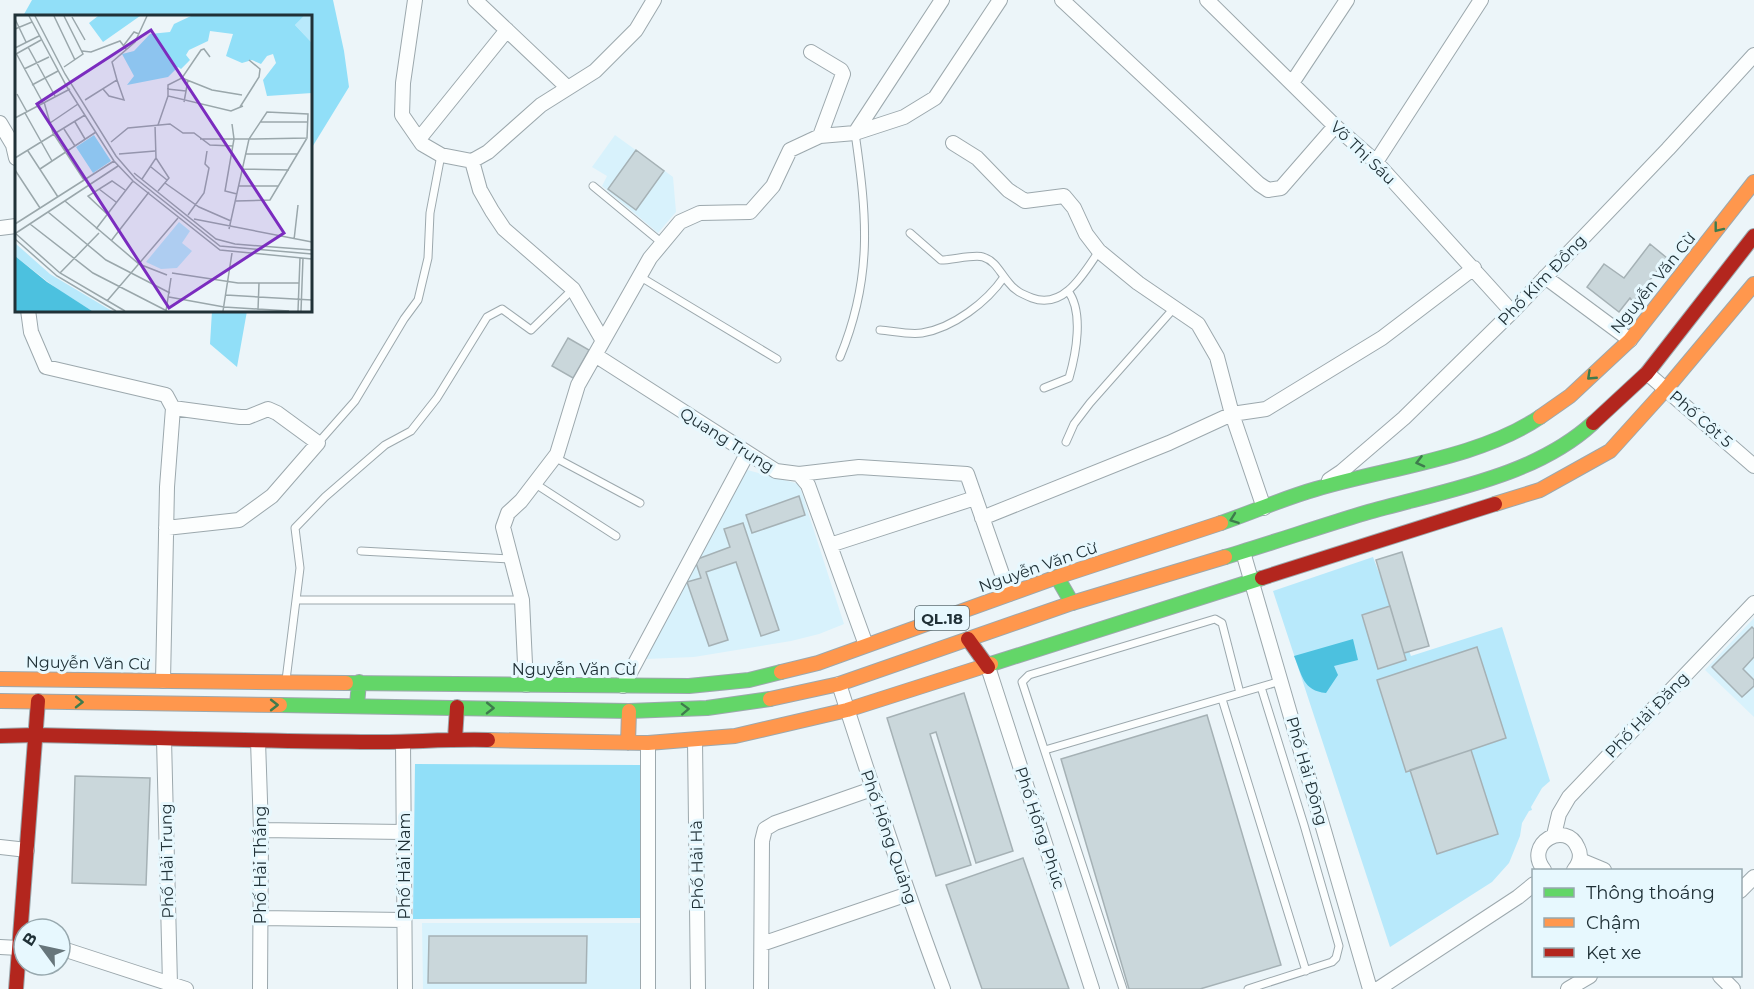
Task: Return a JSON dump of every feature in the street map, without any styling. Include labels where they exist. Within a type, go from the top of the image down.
[{"type":"main road","name":"Nguyễn Văn Cừ","points":[[0,679],[688,686],[749,680],[818,663],[1009,594],[1315,489],[1471,449],[1522,429],[1570,396],[1630,340],[1754,182]]},
{"type":"main road","name":"QL.18","points":[[0,700],[629,711],[707,708],[775,698],[839,684],[1072,603],[1365,513],[1482,482],[1540,458],[1581,434],[1647,373],[1754,236]]},
{"type":"main road","points":[[0,736],[258,741],[403,742],[455,739],[648,743],[735,736],[848,710],[1540,490],[1610,451],[1754,284]]},
{"type":"main road","points":[[1058,577],[1072,603]]},
{"type":"main road","points":[[968,639],[988,667]]},
{"type":"main road","points":[[357,705],[359,682]]},
{"type":"main road","points":[[23,917],[38,701]]},
{"type":"main road","points":[[455,739],[457,707]]},
{"type":"main road","points":[[628,743],[629,711]]},
{"type":"street","points":[[475,0],[568,88]]},
{"type":"street","points":[[417,1],[403,83],[402,115],[422,144],[441,155],[472,160],[488,152],[541,105],[596,71],[636,30],[654,0]]},
{"type":"street","points":[[855,133],[942,0]]},
{"type":"street","points":[[526,685],[522,600],[503,527],[508,513],[521,501],[554,457],[578,386],[650,258],[680,222],[700,213],[750,212],[773,186],[790,150],[820,136],[855,133],[904,117],[935,98],[1000,0]]},
{"type":"street","points":[[1062,0],[1268,190],[1281,188],[1335,126]]},
{"type":"street","name":"Võ Thị Sáu","points":[[1207,0],[1335,126],[1376,162],[1512,312]]},
{"type":"street","points":[[1292,83],[1347,0]]},
{"type":"street","points":[[1376,162],[1481,0]]},
{"type":"street","points":[[419,139],[507,30]]},
{"type":"street","points":[[811,52],[841,70],[843,74],[820,136]]},
{"type":"street","name":"Phố Kim Đồng","points":[[1315,489],[1341,472],[1404,418],[1512,312],[1754,55]]},
{"type":"street","points":[[0,123],[13,145],[15,154]]},
{"type":"street","points":[[953,142],[976,158],[1008,190],[1025,201],[1064,196],[1074,208],[1086,234],[1099,251],[1138,283],[1198,324],[1217,357],[1232,414],[1264,508]]},
{"type":"street","points":[[472,160],[480,190],[504,229],[573,289],[603,341]]},
{"type":"street","points":[[0,228],[15,226]]},
{"type":"street","points":[[982,518],[1169,443],[1232,414],[1266,409],[1383,338],[1474,268]]},
{"type":"street","points":[[1545,277],[1630,340]]},
{"type":"street","points":[[28,312],[31,333],[46,367],[166,395],[173,408],[166,528],[162,681]]},
{"type":"street","name":"Quang Trung","points":[[595,356],[776,471],[799,474],[859,467],[968,474],[975,498]]},
{"type":"street","name":"Phố Cột 5","points":[[1647,373],[1754,466]]},
{"type":"street","points":[[166,528],[239,520],[272,496],[318,443],[268,409],[248,417],[240,417],[173,408]]},
{"type":"street","points":[[623,686],[747,454]]},
{"type":"street","points":[[799,474],[808,485],[866,645]]},
{"type":"street","points":[[830,545],[975,498],[1009,594]]},
{"type":"street","name":"Phố Hải Đông","points":[[1243,552],[1370,989]]},
{"type":"street","name":"Phố Hải Đăng","points":[[1543,869],[1538,854],[1544,842],[1554,835],[1559,814],[1569,797],[1754,603]]},
{"type":"street","name":"Phố Hồng Phúc","points":[[988,667],[1092,989]]},
{"type":"street","name":"Phố Hồng Quảng","points":[[839,684],[872,789],[943,989]]},
{"type":"street","name":"Phố Hải Trung","points":[[164,739],[170,984]]},
{"type":"street","name":"Phố Hải Hà","points":[[695,740],[698,989]]},
{"type":"street","name":"Phố Hải Thắng","points":[[258,741],[261,830],[260,989]]},
{"type":"street","name":"Phố Hải Nam","points":[[403,742],[405,989]]},
{"type":"street","points":[[648,743],[648,989]]},
{"type":"street","points":[[761,989],[762,841],[765,830],[769,826],[872,789]]},
{"type":"street","points":[[261,830],[404,832]]},
{"type":"street","points":[[1554,835],[1568,837],[1574,841],[1580,853],[1577,865],[1599,869]]},
{"type":"street","points":[[0,847],[27,850]]},
{"type":"street","points":[[1742,889],[1754,878]]},
{"type":"street","points":[[1378,989],[1518,897],[1532,885]]},
{"type":"street","points":[[762,944],[908,894]]},
{"type":"street","points":[[260,918],[404,920]]},
{"type":"street","points":[[72,952],[186,989]]},
{"type":"street","points":[[1568,989],[1587,977]]},
{"type":"street","points":[[1722,977],[1733,989]]},
{"type":"lane","points":[[840,357],[854,318],[862,284],[866,248],[863,192],[855,133]]},
{"type":"lane","points":[[318,443],[355,401],[404,319],[418,300],[428,258],[430,213],[441,155]]},
{"type":"lane","points":[[593,186],[662,243]]},
{"type":"lane","points":[[910,233],[941,260],[980,255],[995,264],[1018,293],[1037,299],[1055,299],[1068,291],[1077,284],[1099,251]]},
{"type":"lane","points":[[639,276],[777,359]]},
{"type":"lane","points":[[880,330],[920,334],[944,327],[969,313],[995,290],[1004,277]]},
{"type":"lane","points":[[285,683],[300,568],[295,528],[385,445],[411,430],[437,398],[487,317],[502,309],[531,330],[573,289]]},
{"type":"lane","points":[[1044,388],[1069,378],[1076,354],[1074,300],[1068,291]]},
{"type":"lane","points":[[1066,442],[1074,424],[1090,403],[1175,307]]},
{"type":"lane","points":[[554,457],[640,503]]},
{"type":"lane","points":[[534,483],[616,536]]},
{"type":"lane","points":[[361,551],[510,559]]},
{"type":"lane","points":[[296,600],[522,600]]},
{"type":"lane","points":[[1123,989],[1022,682],[1029,675],[1215,619],[1222,623],[1240,693]]},
{"type":"lane","points":[[1023,653],[1029,675]]},
{"type":"lane","points":[[1045,750],[1281,681]]},
{"type":"lane","points":[[1248,989],[1332,962],[1336,958],[1339,946],[1334,921],[1261,687]]},
{"type":"lane","points":[[1222,699],[1306,970]]},
{"type":"shaded area","points":[[32,0],[333,0],[349,87],[312,147],[312,15],[24,15]]},
{"type":"shaded area","points":[[615,135],[673,177],[676,212],[658,233],[602,186],[607,176],[592,167]]},
{"type":"shaded area","points":[[212,312],[247,312],[237,367],[210,344]]},
{"type":"shaded area","points":[[740,468],[799,484],[844,624],[819,634],[791,641],[694,657],[646,659]]},
{"type":"shaded area","points":[[1373,557],[1411,656],[1502,627],[1550,781],[1542,788],[1531,807],[1532,810],[1522,823],[1520,836],[1509,863],[1492,882],[1390,947],[1273,591]]},
{"type":"shaded area","points":[[1754,618],[1754,717],[1705,670]]},
{"type":"shaded area","points":[[1353,639],[1358,660],[1334,666],[1338,675],[1326,693],[1312,689],[1304,681],[1294,656]]},
{"type":"shaded area","points":[[415,764],[640,765],[640,918],[413,919]]},
{"type":"shaded area","points":[[422,923],[641,923],[640,989],[423,989]]},
{"type":"building","points":[[636,150],[664,171],[636,210],[608,189]]},
{"type":"building","points":[[1650,244],[1667,258],[1633,302],[1630,298],[1619,312],[1587,287],[1604,264],[1624,278]]},
{"type":"building","points":[[568,338],[589,350],[573,378],[552,366]]},
{"type":"building","points":[[799,496],[805,515],[752,533],[746,515]]},
{"type":"building","points":[[743,523],[779,630],[761,636],[736,562],[706,572],[728,640],[709,646],[687,582],[701,578],[695,560],[730,547],[724,529]]},
{"type":"building","points":[[1402,552],[1429,646],[1404,653],[1376,560]]},
{"type":"building","points":[[1390,606],[1406,660],[1378,669],[1362,615]]},
{"type":"building","points":[[1752,627],[1754,629],[1754,657],[1743,669],[1754,680],[1754,686],[1742,697],[1712,667]]},
{"type":"building","points":[[1477,647],[1506,738],[1406,772],[1377,680]]},
{"type":"building","points":[[964,693],[1013,851],[976,863],[936,732],[930,734],[971,865],[936,876],[887,718]]},
{"type":"building","points":[[1207,715],[1281,965],[1200,989],[1129,989],[1061,759]]},
{"type":"building","points":[[1471,750],[1498,834],[1437,854],[1410,770]]},
{"type":"building","points":[[75,776],[150,778],[146,885],[72,883]]},
{"type":"building","points":[[1023,858],[1069,989],[982,989],[946,885]]},
{"type":"building","points":[[429,936],[587,936],[586,983],[428,983]]},
{"type":"traffic: fast","points":[[1221,523],[1316,489],[1490,443],[1540,417]]},
{"type":"traffic: fast","points":[[1225,557],[1365,513],[1515,470],[1569,442],[1593,423]]},
{"type":"traffic: fast","points":[[1057,577],[1072,603]]},
{"type":"traffic: fast","points":[[991,664],[1262,578]]},
{"type":"traffic: fast","points":[[346,683],[689,686],[749,680],[781,672]]},
{"type":"traffic: fast","points":[[357,705],[359,682]]},
{"type":"traffic: fast","points":[[280,705],[629,711],[707,708],[770,699]]},
{"type":"traffic: slow","points":[[1540,417],[1570,396],[1630,340],[1754,182]]},
{"type":"traffic: slow","points":[[1495,504],[1540,490],[1610,451],[1666,389],[1754,284]]},
{"type":"traffic: slow","points":[[781,672],[818,663],[1057,577],[1221,523]]},
{"type":"traffic: slow","points":[[770,699],[839,684],[1072,603],[1225,557]]},
{"type":"traffic: slow","points":[[488,740],[648,743],[735,736],[847,710],[991,664]]},
{"type":"traffic: slow","points":[[0,679],[346,683]]},
{"type":"traffic: slow","points":[[0,701],[280,705]]},
{"type":"traffic: slow","points":[[628,743],[629,711]]},
{"type":"traffic: jam","points":[[1593,423],[1647,373],[1754,236]]},
{"type":"traffic: jam","points":[[1262,578],[1495,504]]},
{"type":"traffic: jam","points":[[968,639],[988,667]]},
{"type":"traffic: jam","points":[[16,989],[38,701]]},
{"type":"traffic: jam","points":[[455,739],[457,707]]},
{"type":"traffic: jam","points":[[0,736],[374,742],[488,740]]}]
